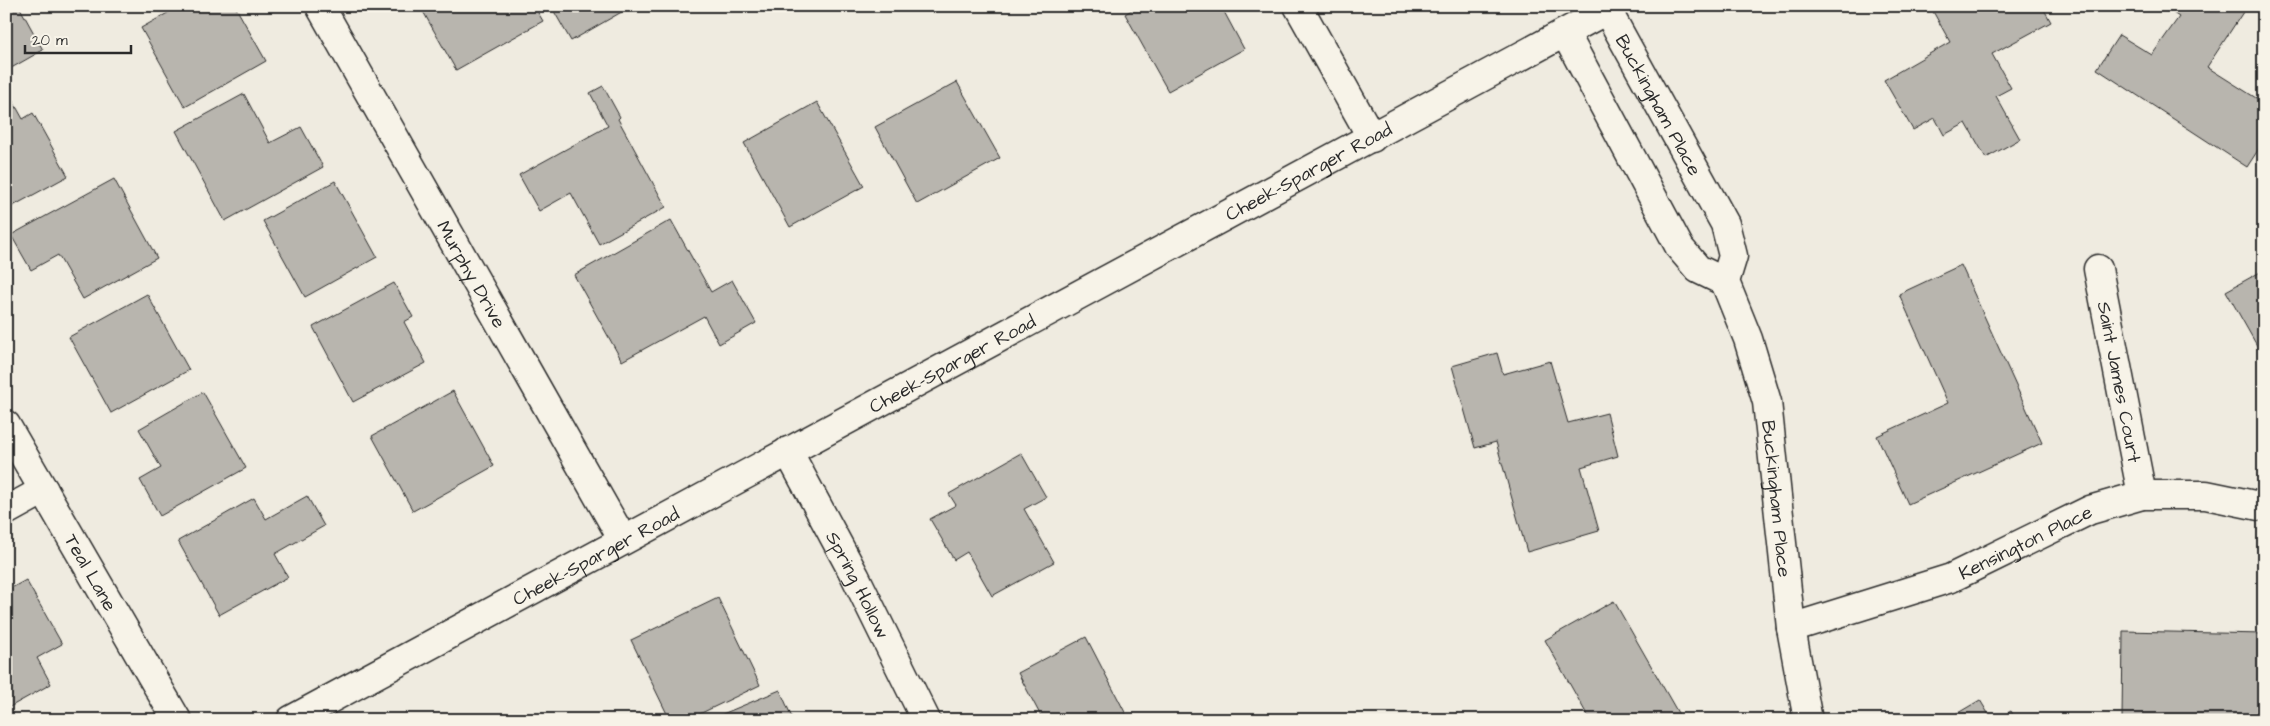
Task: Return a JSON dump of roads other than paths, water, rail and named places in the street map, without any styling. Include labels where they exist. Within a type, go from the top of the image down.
[{"type":"street","name":"Murphy Drive","points":[[320,6],[622,540]]},
{"type":"street","points":[[1298,6],[1372,138]]},
{"type":"street","name":"Cheek-Sparger Road","points":[[291,720],[1610,8]]},
{"type":"street","name":"Buckingham Place","points":[[1610,8],[1725,224],[1733,256],[1725,282],[1748,339],[1767,402],[1791,628],[1808,720]]},
{"type":"street","points":[[1565,33],[1680,248],[1698,269],[1725,282]]},
{"type":"street","name":"Saint James Court","points":[[2098,269],[2142,495]]},
{"type":"street","name":"Teal Lane","points":[[6,425],[177,720]]},
{"type":"street","name":"Spring Hollow","points":[[788,451],[855,576],[926,720]]},
{"type":"street","points":[[6,511],[44,490]]},
{"type":"street","name":"Kensington Place","points":[[1791,628],[1951,578],[2090,510],[2142,495],[2206,494],[2264,507]]}]
